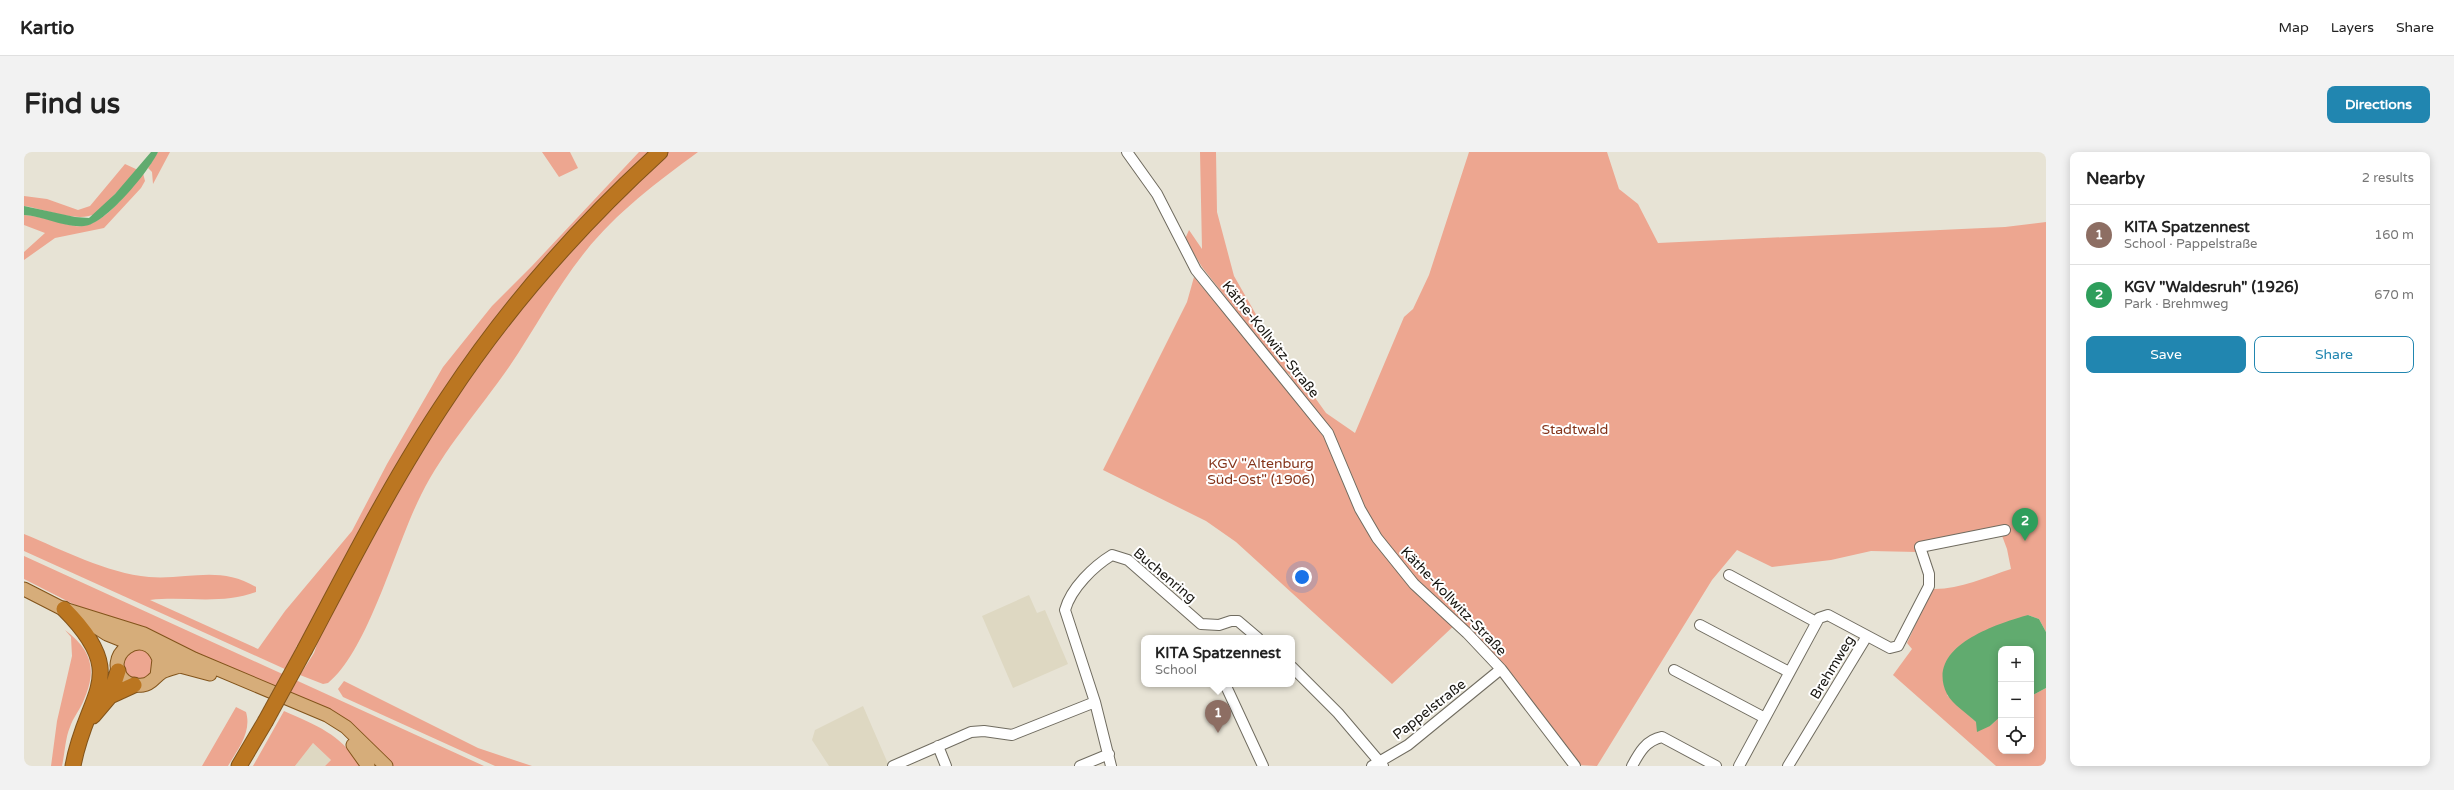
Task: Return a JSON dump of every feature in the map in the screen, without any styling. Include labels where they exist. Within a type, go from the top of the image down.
[{"type":"highway","points":[[240,765],[398,478],[448,397],[501,323],[560,252],[613,196],[660,152]]},
{"type":"highway","points":[[64,609],[84,631],[100,660],[100,682],[76,748],[73,766]]},
{"type":"highway","points":[[110,696],[118,664]]},
{"type":"highway","points":[[86,724],[110,696],[134,685]]},
{"type":"main road","points":[[24,589],[64,609],[107,634],[132,644],[146,645],[157,654],[180,666],[215,676],[317,719],[348,739],[361,754],[368,766]]},
{"type":"main road","points":[[64,609],[144,634],[194,659],[327,715],[346,727],[386,766]]},
{"type":"main road","points":[[107,634],[122,678],[134,685],[147,684],[162,672],[180,666]]},
{"type":"main road","points":[[118,664],[121,652],[132,644]]},
{"type":"main road","points":[[157,654],[160,665],[157,676]]},
{"type":"street","name":"Käthe-Kollwitz-Straße","points":[[1127,152],[1157,194],[1196,270],[1328,433],[1360,509],[1377,538],[1414,584],[1467,633],[1501,669],[1575,766]]},
{"type":"street","name":"Brehmweg","points":[[1788,766],[1867,636],[1890,648],[1898,646],[1929,586],[1929,574],[1920,547],[2005,530]]},
{"type":"street","name":"Buchenring","points":[[1111,766],[1094,702],[1065,610],[1068,600],[1074,591],[1101,562],[1112,555],[1128,560],[1201,624],[1214,626],[1232,621],[1238,621],[1254,635]]},
{"type":"street","points":[[1729,575],[1816,622]]},
{"type":"street","points":[[1739,766],[1816,622],[1823,615],[1828,615],[1867,636]]},
{"type":"street","points":[[1700,625],[1789,672]]},
{"type":"street","name":"Pappelstraße","points":[[1378,765],[1408,745],[1501,669]]},
{"type":"street","points":[[1295,670],[1338,713],[1378,765]]},
{"type":"street","points":[[1674,670],[1765,718]]},
{"type":"street","points":[[1226,687],[1263,766]]},
{"type":"street","points":[[893,766],[971,732],[984,731],[1012,735],[1094,702]]},
{"type":"street","points":[[1632,766],[1646,743],[1653,739],[1662,737],[1716,766]]},
{"type":"street","points":[[938,746],[946,766]]},
{"type":"street","points":[[1080,766],[1109,754]]},
{"type":"shaded area","points":[[151,152],[158,152],[136,184],[126,196],[103,217],[93,223],[84,226],[76,226],[24,215],[24,206],[75,217],[89,218],[115,194]]},
{"type":"shaded area","points":[[1029,595],[1037,613],[1045,610],[1068,664],[1013,688],[982,616]]},
{"type":"shaded area","points":[[2028,615],[2039,619],[2046,632],[2046,688],[2034,694],[2034,646],[1998,646],[1998,719],[1990,726],[1977,732],[1976,722],[1956,705],[1947,694],[1943,677],[1945,663],[1954,651],[1967,640],[2014,619]]},
{"type":"shaded area","points":[[863,706],[889,766],[829,766],[812,740],[815,730]]},
{"type":"shaded area","points":[[313,743],[331,760],[325,766],[295,766]]},
{"type":"green space","points":[[158,152],[170,152],[153,184],[152,172],[148,168]]},
{"type":"green space","points":[[542,152],[570,152],[578,168],[559,177]]},
{"type":"green space","points":[[639,152],[652,152],[497,320],[300,646],[297,645],[295,651],[296,653],[287,670],[24,551],[24,534],[85,560],[133,575],[163,577],[216,575],[242,580],[256,587],[256,592],[230,598],[150,600],[258,649],[285,611],[352,531],[387,464],[443,367],[492,306],[532,266]]},
{"type":"green space","points":[[668,152],[698,152],[638,198],[597,237],[574,266],[519,353],[451,446],[430,478],[411,516],[368,622],[356,647],[342,668],[328,683],[323,684],[300,675],[314,653],[322,629],[401,484],[434,428],[475,366],[552,269],[609,209]]},
{"type":"green space","name":"Stadtwald","points":[[1200,152],[1216,152],[1217,212],[1234,276],[1258,318],[1326,413],[1355,433],[1404,317],[1413,309],[1429,275],[1469,152],[1607,152],[1619,189],[1638,204],[1658,243],[2005,227],[2046,222],[2046,632],[2039,619],[2028,615],[1947,695],[1976,722],[1990,726],[1998,719],[1998,754],[2034,754],[2034,694],[2046,688],[2046,766],[1996,766],[1893,675],[1912,649],[1907,643],[1932,589],[1942,589],[1962,585],[2011,569],[2007,549],[2001,533],[1917,552],[1871,551],[1831,560],[1772,567],[1737,550],[1712,580],[1597,766],[1577,765],[1550,726],[1522,690],[1492,655],[1459,621],[1392,684],[1236,542],[1206,521],[1103,470],[1187,302],[1194,277],[1304,409],[1336,456],[1291,381],[1291,376],[1281,368],[1202,267],[1185,239],[1189,230],[1202,249]]},
{"type":"green space","points":[[125,164],[138,170],[97,213],[81,217],[62,215],[24,206],[24,196],[47,199],[78,210],[90,206]]},
{"type":"green space","points":[[143,173],[145,181],[141,188],[104,228],[55,238],[24,260],[24,252],[45,233],[24,225],[24,215],[75,226],[85,226],[104,216],[113,208]]},
{"type":"green space","points":[[24,556],[484,766],[393,766],[358,734],[73,604],[24,579]]},
{"type":"green space","points":[[65,630],[82,646],[87,654],[91,671],[90,681],[83,702],[68,732],[62,766],[51,766],[57,721],[72,656],[71,637]]},
{"type":"green space","points":[[131,649],[148,650],[156,668],[146,681],[127,677],[122,662]]},
{"type":"green space","points":[[344,681],[478,748],[532,766],[495,766],[343,697],[338,689]]},
{"type":"green space","points":[[236,707],[246,712],[247,719],[246,733],[240,747],[228,766],[202,766]]},
{"type":"green space","points":[[284,711],[307,721],[336,738],[345,746],[361,766],[325,766],[331,760],[313,743],[295,766],[253,766]]},
{"type":"place","name":"KGV \"Waldesruh\" (1926)","points":[[2025,541]]},
{"type":"place","name":"KITA Spatzennest","points":[[1218,733]]},
{"type":"park label","name":"KGV \"Altenburg Süd-Ost\" (1906)","points":[[1261,472]]}]
